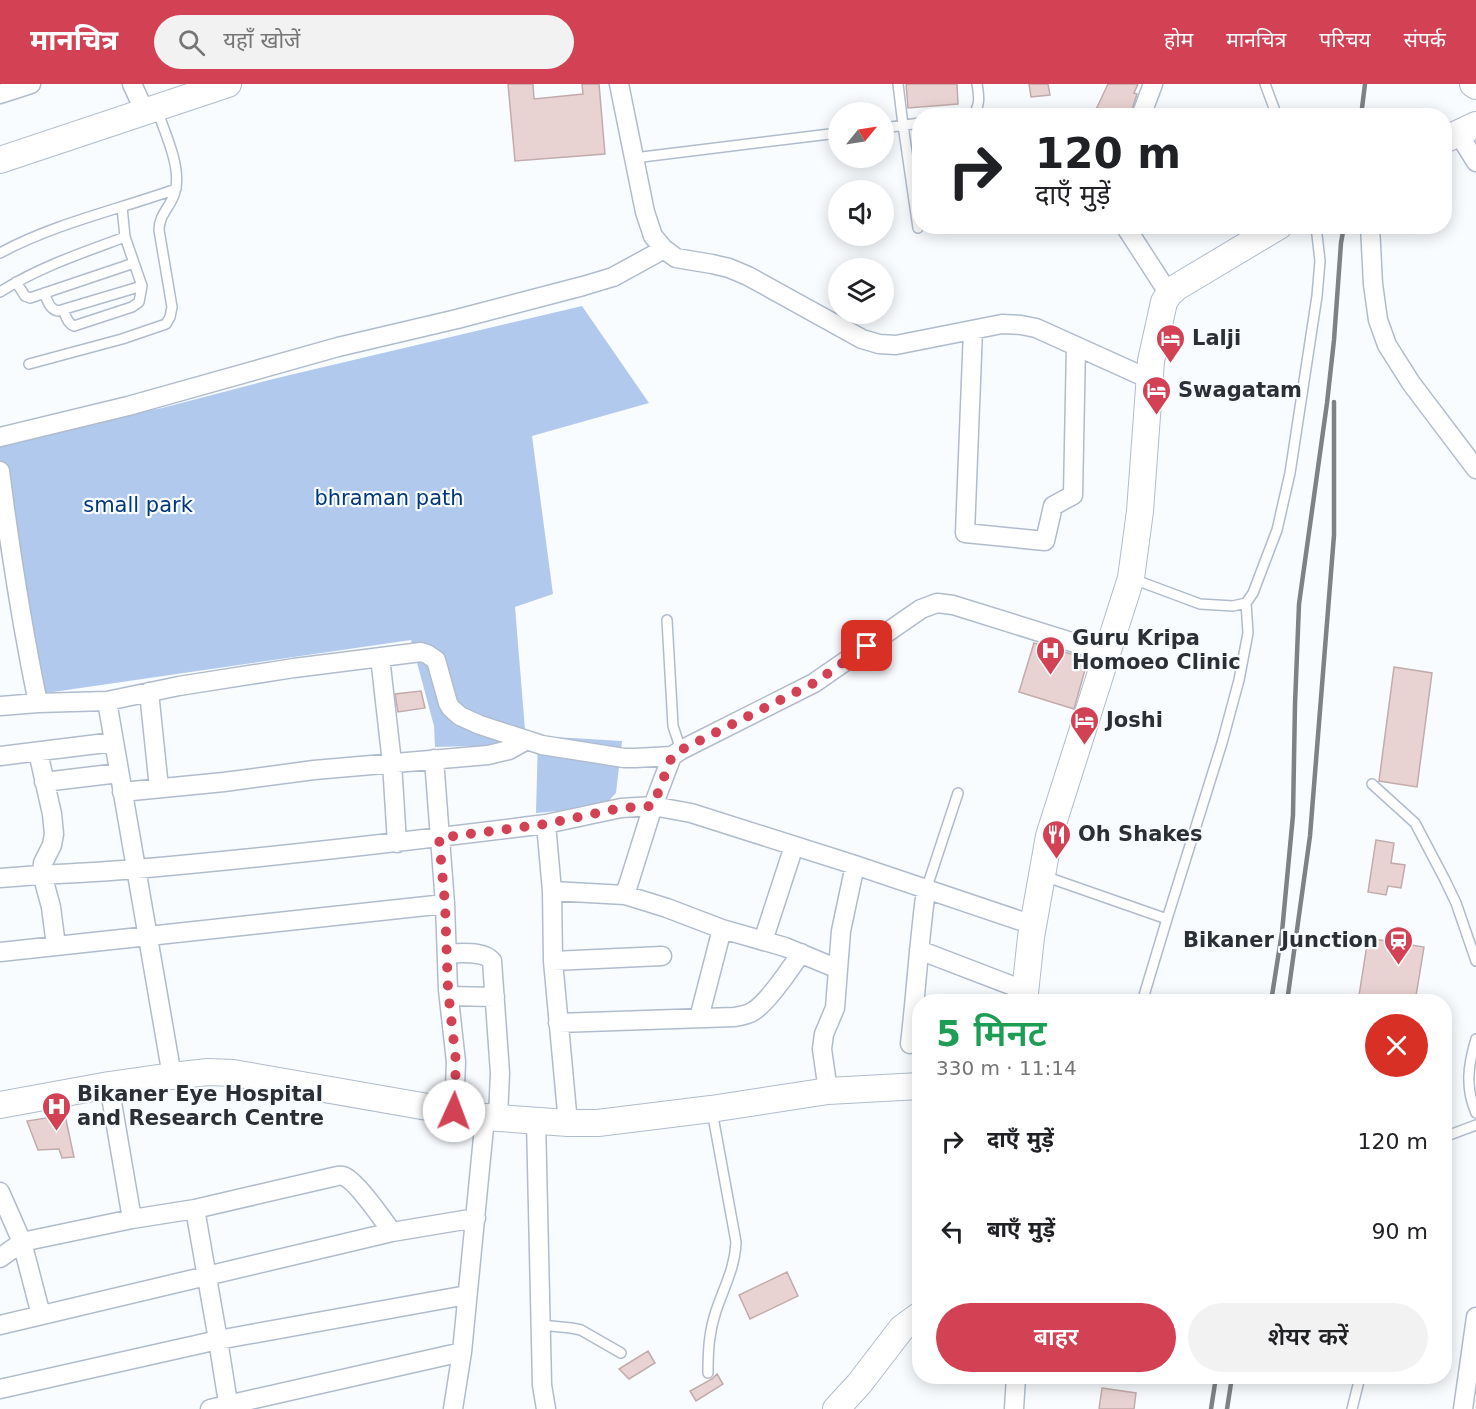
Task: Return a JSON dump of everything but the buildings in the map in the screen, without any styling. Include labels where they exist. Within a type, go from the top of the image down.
[{"type":"street","points":[[0,93],[31,84]]},
{"type":"street","points":[[132,84],[151,110]]},
{"type":"street","points":[[0,160],[228,84]]},
{"type":"street","points":[[619,84],[645,212],[653,236],[676,258],[729,268],[748,276],[862,339],[879,344],[896,345],[1002,324],[1021,325],[1036,328],[1149,379]]},
{"type":"street","points":[[1144,108],[1154,84]]},
{"type":"street","points":[[1460,132],[1476,162]]},
{"type":"street","points":[[1130,234],[1169,294]]},
{"type":"street","points":[[1025,994],[1033,925],[1049,836],[1131,578],[1140,511],[1150,361],[1164,302],[1177,287],[1266,234]]},
{"type":"street","points":[[1370,234],[1377,320],[1387,345],[1411,383],[1474,461]]},
{"type":"street","points":[[0,437],[128,406],[338,347],[583,286],[613,277],[664,249]]},
{"type":"street","points":[[973,330],[965,533],[1045,541],[1053,507],[1073,495],[1076,346]]},
{"type":"street","points":[[0,471],[10,549],[38,703]]},
{"type":"street","points":[[0,706],[107,701],[179,686],[421,652],[436,660],[448,703],[454,712],[480,725],[542,745],[624,758],[676,753],[814,683],[921,609],[937,603],[953,605],[1107,652]]},
{"type":"street","points":[[380,657],[392,763],[397,843]]},
{"type":"street","points":[[149,692],[159,788]]},
{"type":"street","points":[[107,701],[172,1076]]},
{"type":"street","points":[[122,792],[314,770],[488,755],[509,750],[527,740]]},
{"type":"street","points":[[0,756],[114,742]]},
{"type":"street","points":[[38,752],[52,814],[54,834],[52,845],[43,863],[42,874],[51,907],[56,946]]},
{"type":"street","points":[[625,895],[653,806],[676,753]]},
{"type":"street","points":[[434,759],[445,904],[449,996],[456,1062],[454,1111]]},
{"type":"street","points":[[44,782],[119,773]]},
{"type":"street","points":[[0,878],[135,869],[397,843],[546,824],[621,808],[653,806],[691,813],[1033,925]]},
{"type":"street","points":[[546,824],[552,891],[553,961],[568,1123]]},
{"type":"street","points":[[763,941],[794,846]]},
{"type":"street","points":[[828,1091],[822,1049],[824,1034],[835,1008],[841,931],[855,866]]},
{"type":"street","points":[[915,994],[926,890]]},
{"type":"street","points":[[552,891],[625,895],[722,929],[785,946],[838,969]]},
{"type":"street","points":[[0,952],[445,904]]},
{"type":"street","points":[[699,1018],[722,929]]},
{"type":"street","points":[[919,950],[1020,994]]},
{"type":"street","points":[[447,953],[488,957],[492,961],[500,1073],[476,1218],[462,1352],[453,1409]]},
{"type":"street","points":[[558,1023],[734,1017],[754,1011],[784,978],[801,953]]},
{"type":"street","points":[[553,961],[662,956]]},
{"type":"street","points":[[449,996],[495,997]]},
{"type":"street","points":[[910,1044],[912,1023]]},
{"type":"street","points":[[0,1105],[109,1085],[208,1072],[233,1073],[492,1117],[598,1123],[828,1091],[912,1086]]},
{"type":"street","points":[[109,1085],[132,1219]]},
{"type":"street","points":[[536,1120],[542,1385],[546,1409]]},
{"type":"street","points":[[0,1258],[22,1242],[132,1219],[195,1209],[344,1176],[359,1189],[392,1232]]},
{"type":"street","points":[[0,1192],[22,1242],[41,1315]]},
{"type":"street","points":[[195,1209],[218,1340],[222,1408],[462,1352]]},
{"type":"street","points":[[0,1324],[392,1232],[476,1218]]},
{"type":"street","points":[[0,1389],[218,1340],[467,1295]]},
{"type":"street","points":[[1462,1409],[1476,1317]]},
{"type":"street","points":[[836,1409],[859,1384],[902,1328],[912,1321]]},
{"type":"street","points":[[1014,1409],[1016,1384]]},
{"type":"lane","points":[[898,84],[912,187]]},
{"type":"lane","points":[[977,84],[978,108]]},
{"type":"lane","points":[[1265,84],[1274,108]]},
{"type":"lane","points":[[29,364],[122,339],[166,324],[170,317],[172,307],[159,221],[176,189],[176,166],[151,110]]},
{"type":"lane","points":[[894,126],[912,124]]},
{"type":"lane","points":[[634,158],[828,134]]},
{"type":"lane","points":[[0,253],[24,240],[64,225],[176,189]]},
{"type":"lane","points":[[63,310],[70,324],[74,326],[132,307],[139,302],[142,285],[125,237],[122,207]]},
{"type":"lane","points":[[1144,994],[1239,681],[1248,633],[1246,603],[1253,593],[1277,530],[1290,473],[1317,296],[1320,261],[1317,234]]},
{"type":"lane","points":[[0,292],[67,258],[125,237]]},
{"type":"lane","points":[[16,282],[25,296],[30,298],[134,262]]},
{"type":"lane","points":[[44,293],[53,310],[63,310],[142,285]]},
{"type":"lane","points":[[1131,578],[1200,604],[1233,606],[1246,603]]},
{"type":"lane","points":[[667,620],[676,753]]},
{"type":"lane","points":[[1372,784],[1415,823],[1456,903],[1476,961]]},
{"type":"lane","points":[[926,890],[958,793]]},
{"type":"lane","points":[[1042,875],[1167,919]]},
{"type":"lane","points":[[1476,1039],[1469,1068],[1468,1092],[1476,1113]]},
{"type":"lane","points":[[708,1372],[708,1349],[712,1329],[732,1268],[736,1242],[711,1108]]},
{"type":"lane","points":[[1452,1134],[1476,1125]]},
{"type":"lane","points":[[541,1325],[581,1330],[621,1353]]},
{"type":"lane","points":[[1352,1409],[1358,1384]]},
{"type":"green space","name":"bhraman path","points":[[582,306],[649,403],[532,436],[553,594],[515,607],[526,742],[517,745],[435,747],[434,726],[411,640],[46,693],[0,471],[0,438],[162,408],[273,379]]},
{"type":"green space","points":[[538,736],[622,741],[616,793],[603,807],[536,813]]},
{"type":"railway","points":[[1362,108],[1365,84]]},
{"type":"railway","points":[[1272,994],[1282,932],[1293,815],[1299,604],[1327,403],[1343,234]]},
{"type":"railway","points":[[1288,994],[1310,836],[1334,535],[1334,402]]},
{"type":"railway","points":[[1211,1409],[1215,1384]]},
{"type":"railway","points":[[1227,1409],[1231,1384]]},
{"type":"place","name":"Lalji","points":[[1171,364]]},
{"type":"place","name":"Swagatam","points":[[1157,416]]},
{"type":"place","name":"Guru Kripa Homoeo Clinic","points":[[1051,676]]},
{"type":"place","name":"Joshi","points":[[1085,746]]},
{"type":"place","name":"Oh Shakes","points":[[1057,860]]},
{"type":"place","name":"Bikaner Junction","points":[[1399,966]]},
{"type":"place","name":"Bikaner Eye Hospital and Research Centre","points":[[56,1132]]},
{"type":"route","points":[[454,1111],[456,1062],[448,990],[445,904],[439,838],[546,824],[621,808],[653,806],[672,756],[814,683],[867,646]]},
{"type":"park label","name":"small park","points":[[138,505]]}]
